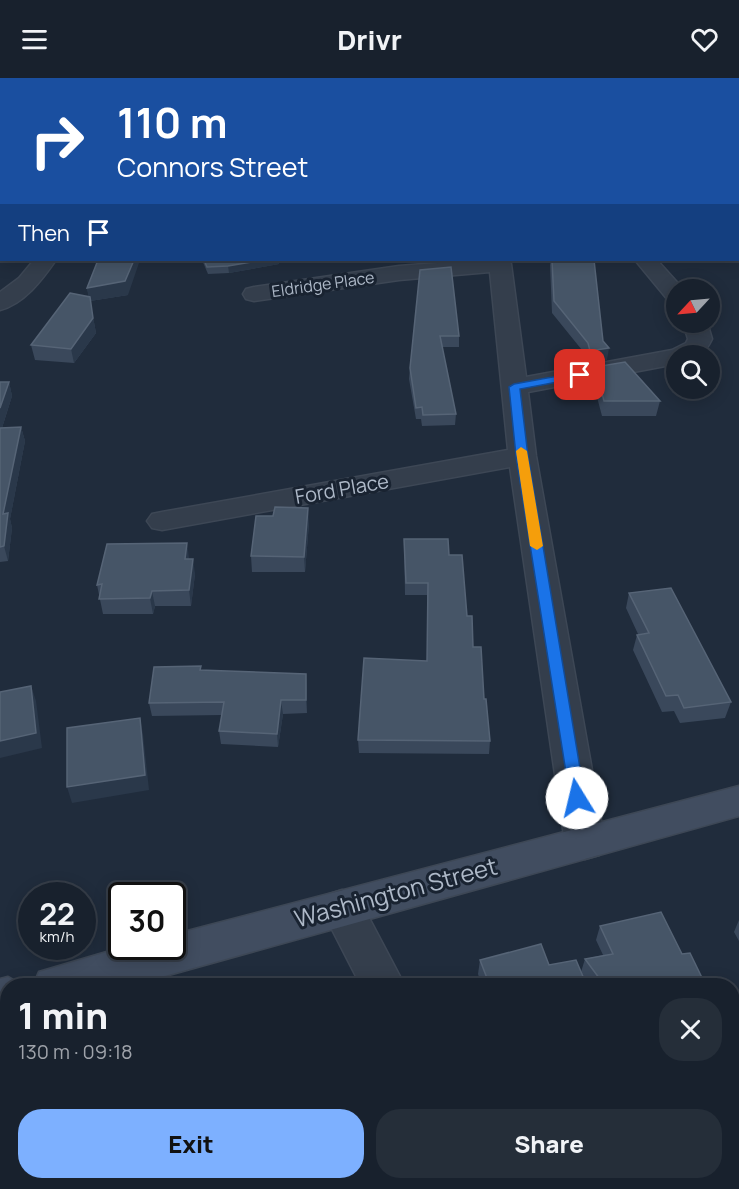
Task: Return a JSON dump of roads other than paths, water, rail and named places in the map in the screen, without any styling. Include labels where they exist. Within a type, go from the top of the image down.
[{"type":"main road","name":"Washington Street","points":[[84,978],[739,801]]},
{"type":"street","points":[[0,303],[27,283],[44,261]]},
{"type":"street","points":[[647,261],[666,283]]},
{"type":"street","name":"Eldridge Place","points":[[254,294],[409,272],[500,264],[514,387]]},
{"type":"street","points":[[585,843],[522,456],[514,387],[666,358]]},
{"type":"street","name":"Ford Place","points":[[162,521],[522,456]]},
{"type":"street","points":[[342,908],[380,978]]}]
